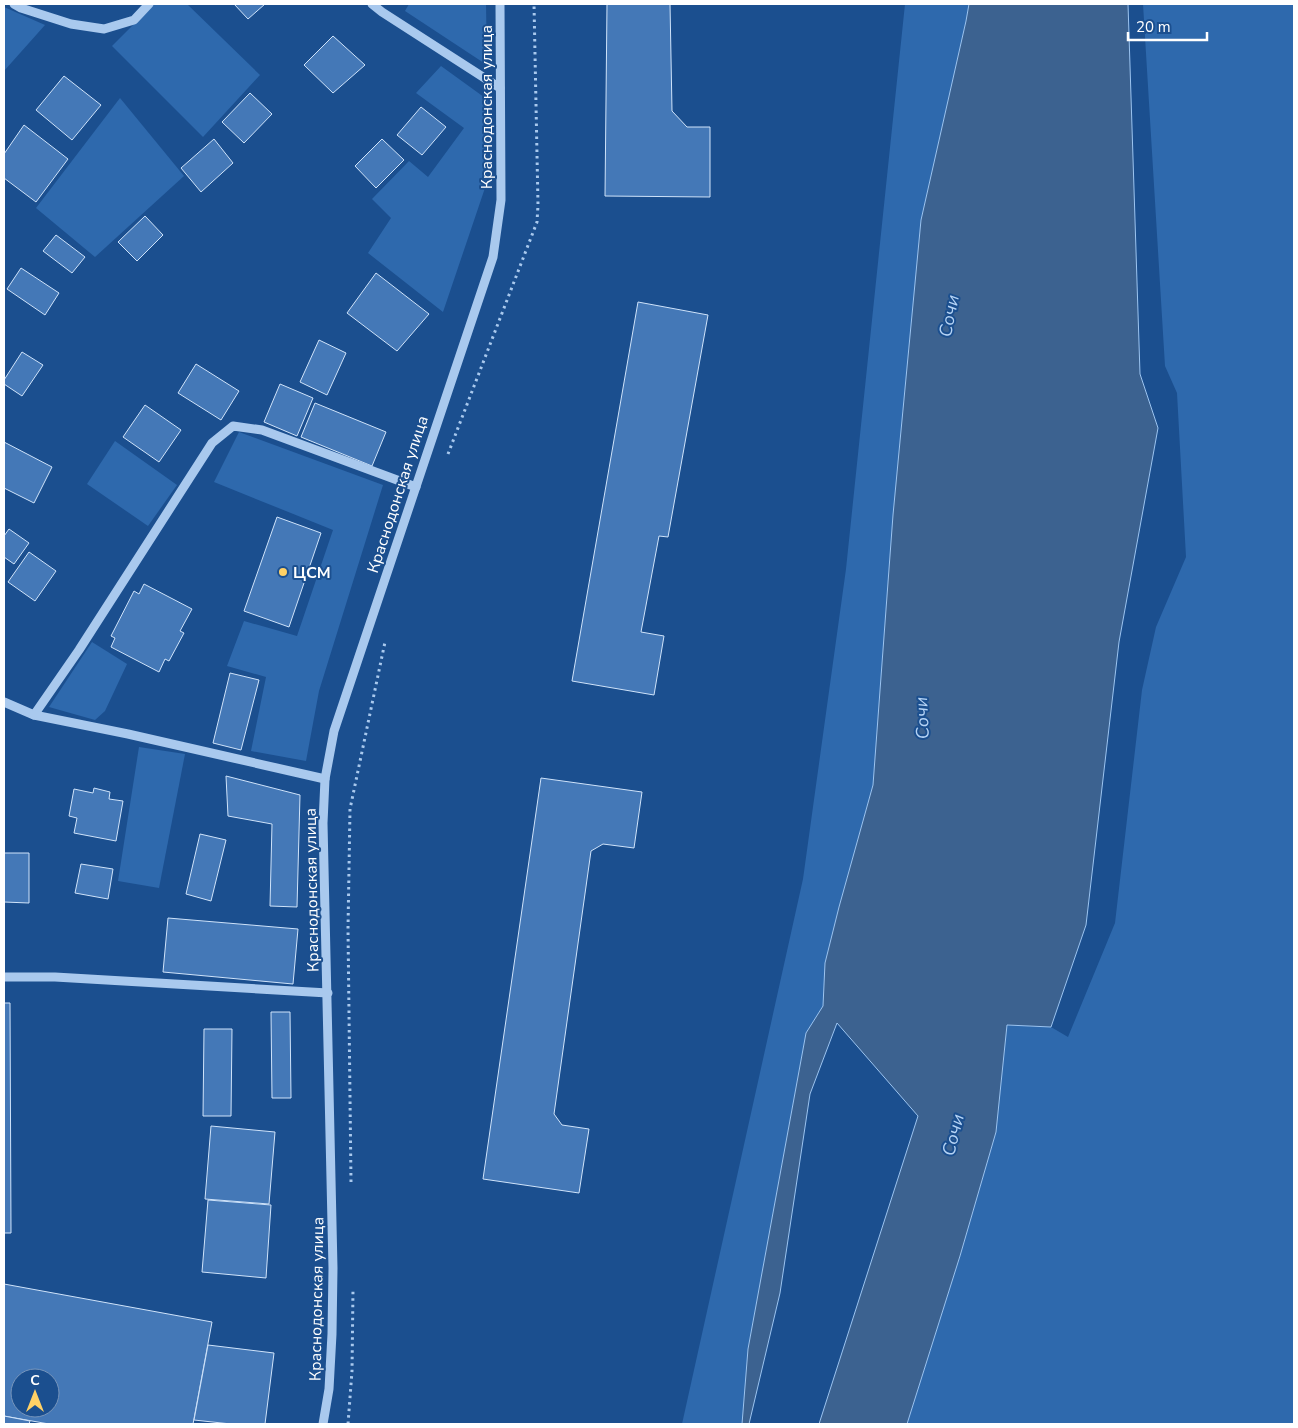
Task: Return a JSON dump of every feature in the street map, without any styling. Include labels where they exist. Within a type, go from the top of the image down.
[{"type":"street","points":[[14,4],[71,24],[104,29],[134,20],[149,4]]},
{"type":"street","points":[[372,4],[500,88]]},
{"type":"street","name":"Краснодонская улица","points":[[323,1424],[329,1389],[333,1268],[323,823],[325,779],[334,731],[493,257],[501,200],[500,4]]},
{"type":"street","points":[[34,715],[79,650],[212,443],[233,426],[262,430],[416,486]]},
{"type":"street","points":[[4,702],[34,715],[128,734],[325,779]]},
{"type":"street","name":"Краснодонская улица","points":[[4,977],[55,977],[328,993]]},
{"type":"path","points":[[448,455],[537,222],[534,4]]},
{"type":"path","points":[[351,1188],[348,929],[350,816],[386,638]]},
{"type":"path","points":[[348,1424],[352,1371],[353,1288]]},
{"type":"shaded area","points":[[154,4],[187,4],[260,75],[203,137],[112,46]]},
{"type":"shaded area","points":[[409,4],[486,4],[487,65],[405,11]]},
{"type":"shaded area","points":[[905,4],[969,4],[921,220],[893,515],[873,785],[825,963],[823,1006],[806,1033],[748,1349],[742,1424],[682,1424],[803,879],[846,569]]},
{"type":"shaded area","points":[[1143,4],[1294,4],[1294,1424],[907,1424],[960,1256],[996,1132],[1007,1025],[1051,1027],[1068,1037],[1115,923],[1142,690],[1156,627],[1186,557],[1177,393],[1165,366]]},
{"type":"shaded area","points":[[4,7],[45,25],[4,71]]},
{"type":"shaded area","points":[[441,66],[488,100],[487,182],[443,312],[368,253],[391,218],[372,199],[409,161],[428,177],[464,128],[416,93]]},
{"type":"shaded area","points":[[120,98],[184,176],[95,257],[36,208]]},
{"type":"shaded area","points":[[239,432],[383,485],[319,691],[306,761],[251,751],[266,677],[227,666],[244,621],[297,636],[333,530],[214,482]]},
{"type":"shaded area","points":[[115,441],[177,485],[148,526],[87,484]]},
{"type":"shaded area","points":[[92,642],[127,664],[105,711],[95,720],[49,707]]},
{"type":"shaded area","points":[[139,747],[185,754],[159,888],[118,881]]},
{"type":"water","name":"Сочи","points":[[969,4],[1128,4],[1140,374],[1158,428],[1119,642],[1086,925],[1051,1027],[1007,1025],[996,1132],[960,1256],[907,1424],[819,1424],[918,1116],[837,1023],[810,1094],[780,1293],[749,1424],[742,1424],[748,1349],[806,1033],[823,1006],[825,963],[873,785],[893,515],[921,220]]},
{"type":"building","points":[[234,4],[265,4],[248,19]]},
{"type":"building","points":[[607,4],[670,4],[672,111],[687,127],[710,127],[710,197],[605,196]]},
{"type":"building","points":[[333,36],[365,65],[333,93],[304,65]]},
{"type":"building","points":[[64,76],[101,105],[72,140],[36,110]]},
{"type":"building","points":[[250,93],[272,114],[244,143],[222,122]]},
{"type":"building","points":[[421,107],[446,127],[422,155],[397,135]]},
{"type":"building","points":[[24,125],[68,159],[36,202],[4,178],[4,154]]},
{"type":"building","points":[[214,139],[233,163],[201,192],[181,168]]},
{"type":"building","points":[[382,139],[404,160],[376,188],[355,166]]},
{"type":"building","points":[[145,216],[163,235],[137,261],[118,242]]},
{"type":"building","points":[[56,235],[85,257],[72,273],[43,251]]},
{"type":"building","points":[[21,268],[59,293],[45,315],[7,289]]},
{"type":"building","points":[[376,273],[429,314],[397,351],[347,313]]},
{"type":"building","points":[[638,302],[708,315],[668,537],[659,536],[641,632],[664,636],[654,695],[572,681]]},
{"type":"building","points":[[319,340],[346,353],[327,395],[300,382]]},
{"type":"building","points":[[22,352],[43,365],[22,396],[4,384],[4,380]]},
{"type":"building","points":[[196,364],[239,391],[221,420],[178,393]]},
{"type":"building","points":[[280,384],[313,398],[297,436],[264,422]]},
{"type":"building","points":[[315,403],[386,432],[372,466],[301,437]]},
{"type":"building","points":[[145,405],[181,430],[159,462],[123,437]]},
{"type":"building","points":[[4,442],[52,467],[34,503],[4,488]]},
{"type":"building","name":"ЦСМ","points":[[277,517],[321,533],[289,627],[244,611]]},
{"type":"building","points":[[9,529],[29,543],[14,564],[4,557],[4,536]]},
{"type":"building","points":[[29,552],[56,571],[35,601],[8,582]]},
{"type":"building","points":[[144,584],[192,609],[180,631],[184,633],[169,661],[165,659],[159,672],[111,647],[115,638],[111,636],[134,591],[139,594]]},
{"type":"building","points":[[230,673],[259,680],[241,750],[213,743]]},
{"type":"building","points":[[226,776],[300,795],[297,907],[270,906],[272,824],[228,816]]},
{"type":"building","points":[[541,778],[642,792],[634,848],[603,844],[591,851],[554,1114],[562,1125],[589,1129],[579,1193],[483,1179]]},
{"type":"building","points":[[94,788],[110,792],[109,799],[123,801],[116,841],[74,833],[77,818],[69,816],[74,789],[93,793]]},
{"type":"building","points":[[200,834],[226,840],[211,901],[186,894]]},
{"type":"building","points":[[4,853],[29,853],[29,903],[4,902]]},
{"type":"building","points":[[81,864],[113,869],[108,899],[75,893]]},
{"type":"building","points":[[168,918],[298,929],[293,984],[163,972]]},
{"type":"building","points":[[4,1003],[10,1003],[11,1233],[4,1233]]},
{"type":"building","points":[[271,1012],[290,1012],[291,1098],[272,1098]]},
{"type":"building","points":[[204,1029],[232,1029],[231,1116],[203,1116]]},
{"type":"building","points":[[211,1126],[275,1132],[269,1204],[205,1199]]},
{"type":"building","points":[[208,1200],[271,1205],[266,1278],[202,1272]]},
{"type":"building","points":[[4,1284],[212,1322],[193,1424],[49,1424],[15,1418],[60,1418],[60,1368],[10,1368],[10,1417],[4,1416]]},
{"type":"building","points":[[208,1345],[274,1353],[265,1424],[231,1424],[194,1420]]},
{"type":"building","points":[[4,1416],[30,1421],[29,1424],[4,1424]]},
{"type":"place","name":"ЦСМ","points":[[283,572]]}]
